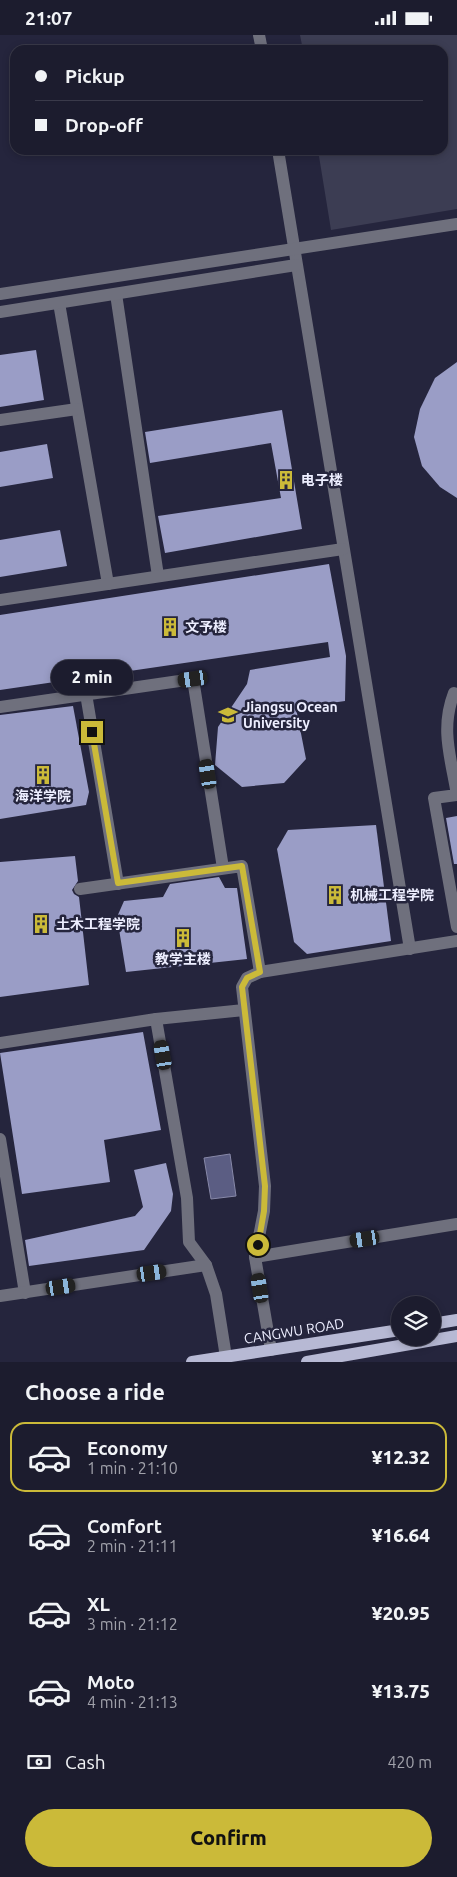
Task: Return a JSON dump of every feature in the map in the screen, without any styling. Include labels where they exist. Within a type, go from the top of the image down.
[{"type":"main road","points":[[441,1323],[457,1320]]},
{"type":"main road","name":"CANGWU ROAD","points":[[192,1362],[391,1331]]},
{"type":"main road","points":[[306,1362],[457,1336]]},
{"type":"lane","points":[[279,155],[410,949]]},
{"type":"lane","points":[[0,294],[457,224]]},
{"type":"lane","points":[[0,312],[296,265]]},
{"type":"lane","points":[[116,294],[158,576]]},
{"type":"lane","points":[[59,303],[108,584]]},
{"type":"lane","points":[[0,420],[78,409]]},
{"type":"lane","points":[[0,600],[343,549]]},
{"type":"lane","points":[[0,707],[193,679],[223,869]]},
{"type":"lane","points":[[454,693],[448,709],[446,728],[457,795],[434,798],[457,927]]},
{"type":"lane","points":[[86,694],[118,883]]},
{"type":"lane","points":[[80,889],[242,866],[260,972]]},
{"type":"lane","points":[[271,1351],[255,1257],[264,1211],[265,1186],[242,987],[247,978],[260,972],[457,941]]},
{"type":"lane","points":[[0,1043],[156,1019],[244,1010]]},
{"type":"lane","points":[[156,1019],[187,1198],[189,1243],[206,1265],[216,1294],[226,1357]]},
{"type":"lane","points":[[0,1139],[25,1293]]},
{"type":"lane","points":[[255,1257],[457,1224]]},
{"type":"lane","points":[[0,1296],[206,1265]]},
{"type":"shaded area","points":[[300,35],[457,35],[457,209],[331,230],[319,155],[448,155],[448,45],[302,45]]},
{"type":"shaded area","points":[[230,1154],[236,1196],[211,1199],[204,1158]]},
{"type":"building","points":[[36,350],[44,400],[0,407],[0,355]]},
{"type":"building","points":[[457,362],[457,498],[440,487],[422,466],[414,437],[420,409],[435,378]]},
{"type":"building","name":"电子楼","points":[[282,410],[302,529],[165,553],[158,516],[281,498],[271,443],[150,463],[145,432]]},
{"type":"building","points":[[47,444],[53,478],[0,487],[0,452]]},
{"type":"building","points":[[60,530],[67,566],[0,577],[0,540]]},
{"type":"building","name":"文予楼","points":[[329,564],[346,656],[345,701],[296,708],[306,759],[284,783],[242,787],[215,765],[218,727],[247,684],[250,670],[330,657],[328,642],[0,690],[0,615]]},
{"type":"building","name":"海洋学院","points":[[73,706],[89,792],[86,805],[0,819],[0,715]]},
{"type":"building","points":[[457,816],[457,864],[454,864],[446,818]]},
{"type":"building","name":"机械工程学院","points":[[376,825],[391,941],[307,954],[294,942],[277,849],[288,830]]},
{"type":"building","name":"土木工程学院","points":[[75,856],[78,881],[72,890],[79,897],[89,985],[0,997],[0,862]]},
{"type":"building","name":"教学主楼","points":[[219,877],[225,888],[237,888],[247,959],[126,972],[117,917],[124,901],[163,897],[170,884]]},
{"type":"building","points":[[143,1032],[161,1130],[104,1140],[110,1182],[22,1194],[0,1053]]},
{"type":"building","points":[[166,1163],[173,1194],[171,1211],[144,1250],[29,1266],[25,1240],[135,1216],[143,1207],[134,1170]]},
{"type":"place","name":"电子楼","points":[[286,480]]},
{"type":"place","name":"文予楼","points":[[170,627]]},
{"type":"place","name":"Jiangsu Ocean University","points":[[228,715]]},
{"type":"place","name":"海洋学院","points":[[43,775]]},
{"type":"place","name":"机械工程学院","points":[[335,895]]},
{"type":"place","name":"土木工程学院","points":[[41,924]]},
{"type":"place","name":"教学主楼","points":[[183,938]]},
{"type":"route","points":[[92,732],[118,883],[242,866],[260,972],[247,978],[242,987],[265,1186],[264,1211],[258,1245]]}]
